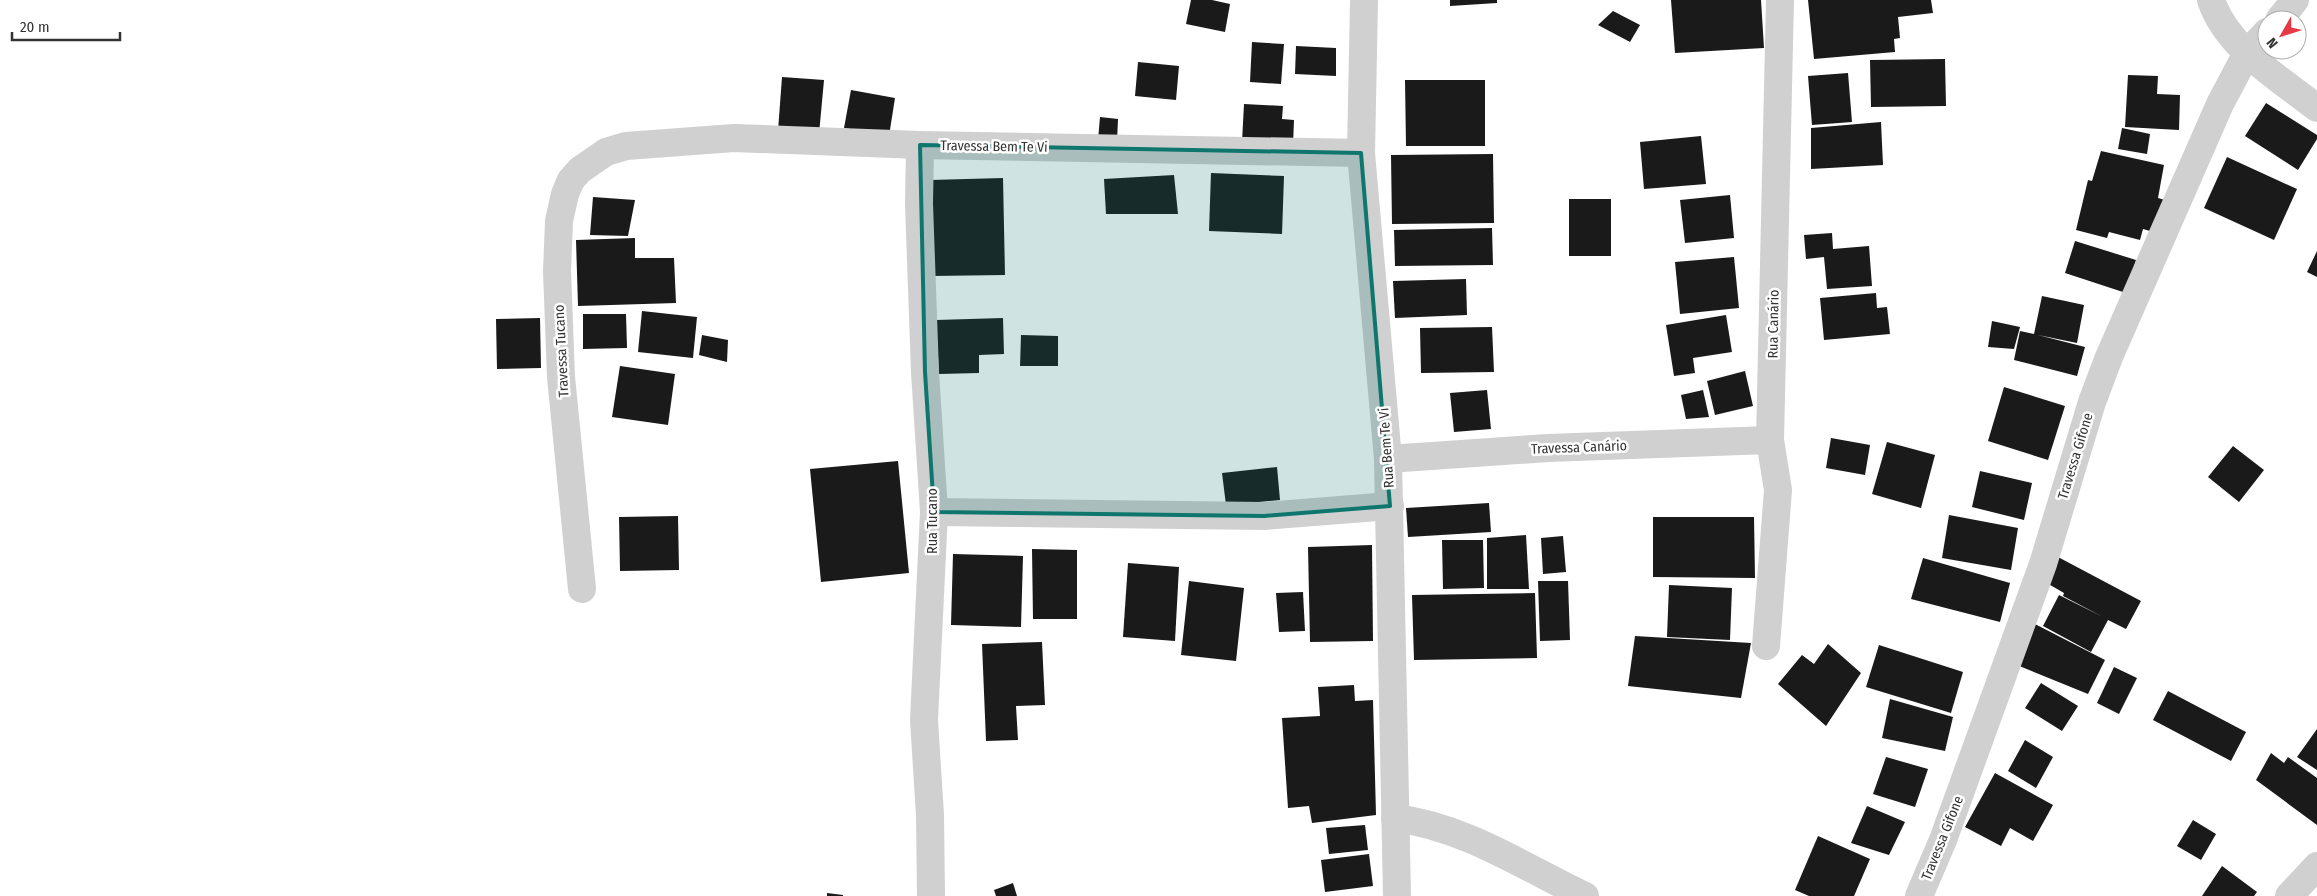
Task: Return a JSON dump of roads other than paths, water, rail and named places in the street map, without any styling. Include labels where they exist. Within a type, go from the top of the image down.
[{"type":"street","name":"Rua Bem Te Vi","points":[[1364,0],[1361,153],[1388,459],[1397,896]]},
{"type":"street","name":"Rua Canário","points":[[1766,646],[1778,490],[1770,440],[1780,0]]},
{"type":"street","points":[[2211,0],[2221,21],[2247,53],[2317,108]]},
{"type":"street","points":[[2287,10],[2295,0]]},
{"type":"street","name":"Travessa Gifone","points":[[1919,896],[1943,840],[2043,564],[2092,402],[2220,104],[2247,53],[2257,42]]},
{"type":"street","name":"Travessa Bem Te Vi","points":[[626,146],[734,138],[920,145],[1361,153]]},
{"type":"street","name":"Rua Tucano","points":[[920,145],[924,344],[934,512],[924,720],[930,815],[931,896]]},
{"type":"street","name":"Travessa Tucano","points":[[582,589],[561,377],[557,271],[559,222],[565,194],[571,180],[580,170],[606,152],[626,146]]},
{"type":"street","name":"Travessa Canário","points":[[1388,459],[1548,448],[1770,440]]},
{"type":"street","points":[[934,512],[1264,516],[1390,506]]},
{"type":"street","points":[[1395,818],[1440,826],[1462,834],[1585,896]]},
{"type":"street","points":[[2289,896],[2317,866]]}]
